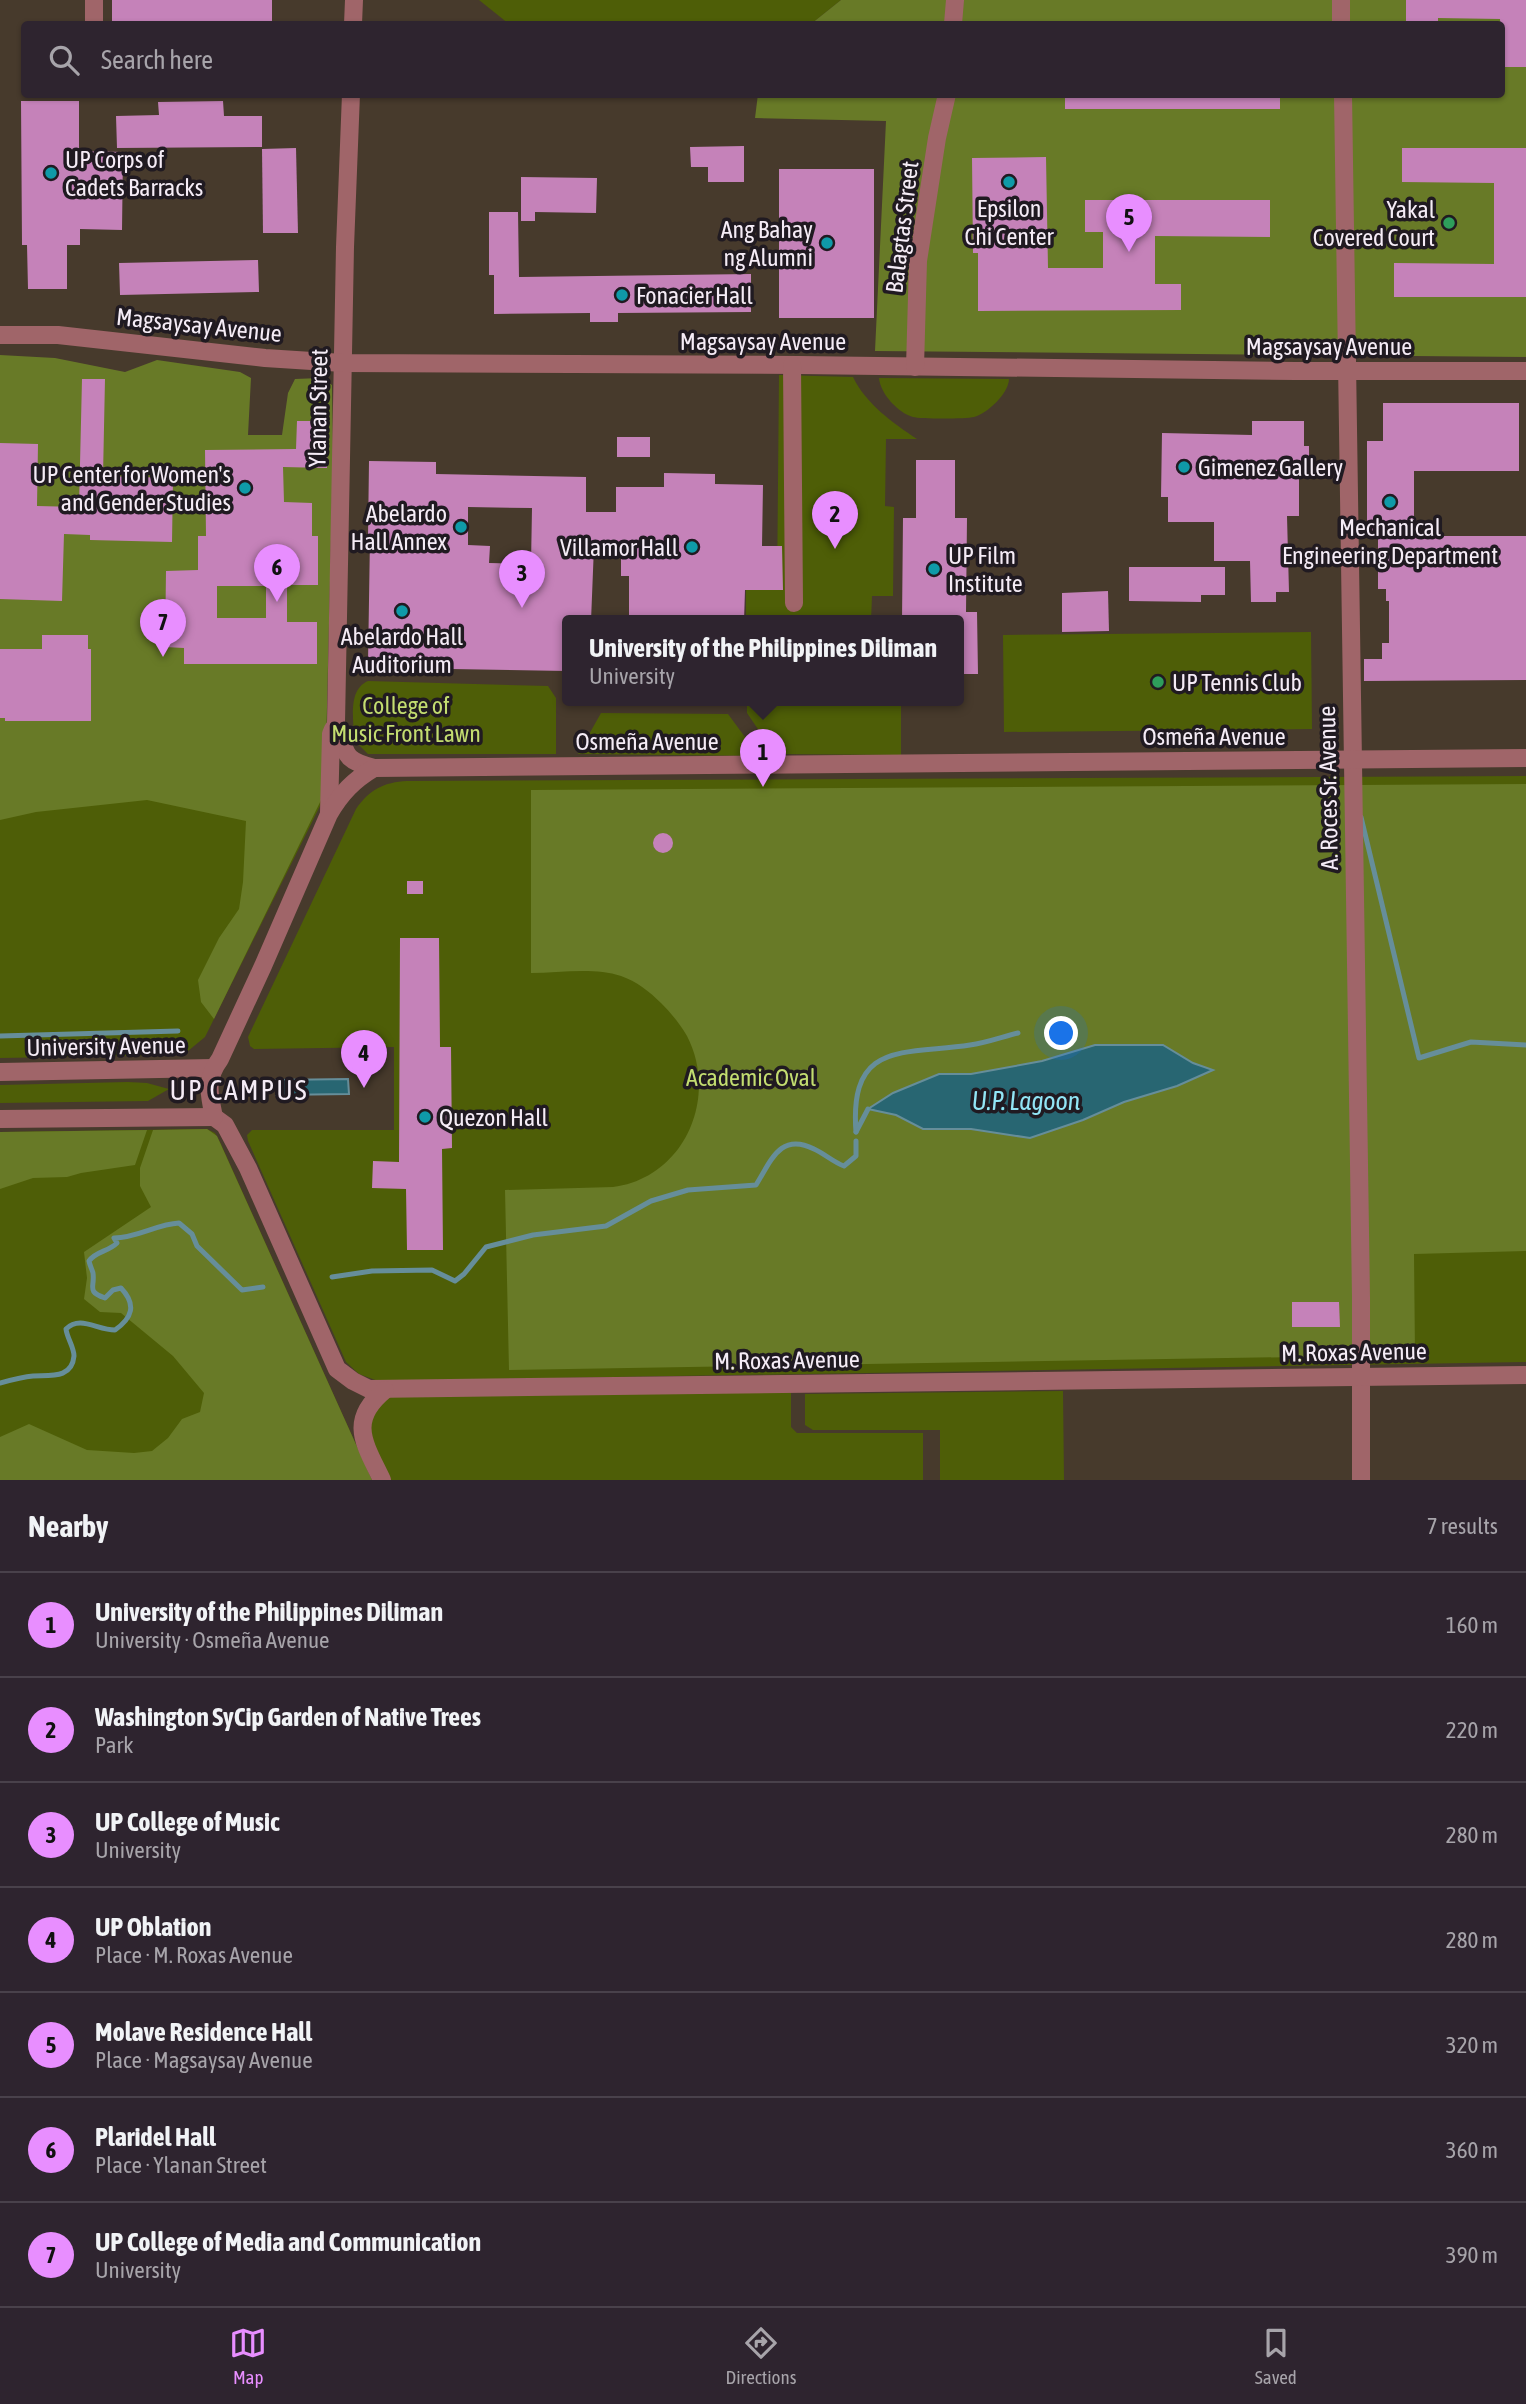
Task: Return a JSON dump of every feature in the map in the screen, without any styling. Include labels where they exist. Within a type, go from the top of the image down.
[{"type":"street","points":[[94,0],[94,21]]},
{"type":"street","points":[[353,21],[354,0]]},
{"type":"street","points":[[953,21],[955,0]]},
{"type":"street","points":[[1341,0],[1341,21]]},
{"type":"street","name":"Ylanan Street","points":[[351,98],[336,723],[348,756],[360,764],[374,768]]},
{"type":"street","name":"Balagtas Street","points":[[915,367],[918,261],[937,138],[946,98]]},
{"type":"street","name":"A. Roces Sr. Avenue","points":[[1343,98],[1362,1480]]},
{"type":"street","name":"Magsaysay Avenue","points":[[0,335],[58,335],[265,358],[343,363],[1526,371]]},
{"type":"street","points":[[792,365],[794,603]]},
{"type":"street","name":"Ylanan Street","points":[[329,814],[331,734],[336,723]]},
{"type":"street","name":"Osmeña Avenue","points":[[374,768],[1526,758]]},
{"type":"street","points":[[0,1119],[214,1116],[208,1092],[213,1068],[220,1059],[259,976],[329,814],[340,796],[357,778],[374,768]]},
{"type":"street","name":"University Avenue","points":[[0,1072],[213,1068]]},
{"type":"street","name":"M. Roxas Avenue","points":[[214,1116],[225,1125],[249,1170],[337,1369],[359,1385],[385,1390],[1526,1374]]},
{"type":"street","points":[[382,1480],[362,1436],[366,1411],[385,1390]]},
{"type":"shaded area","points":[[0,0],[1526,0],[1526,1480],[0,1480]]},
{"type":"green space","points":[[479,0],[841,0],[815,21],[505,21]]},
{"type":"green space","points":[[841,0],[1526,0],[1526,357],[875,351],[886,121],[755,118],[758,98],[1505,98],[1505,21],[815,21]]},
{"type":"green space","points":[[0,355],[55,358],[125,372],[157,360],[240,372],[251,378],[248,435],[282,435],[288,393],[295,379],[320,378],[332,385],[333,454],[325,792],[214,1019],[201,1002],[198,980],[219,938],[239,909],[246,821],[147,800],[36,812],[0,820]]},
{"type":"green space","points":[[779,375],[853,377],[873,404],[917,439],[886,439],[885,506],[894,507],[893,596],[872,596],[871,615],[746,615],[746,590],[777,590]]},
{"type":"green space","points":[[879,378],[1009,379],[996,402],[979,415],[924,418],[907,415],[896,407],[886,396]]},
{"type":"green space","name":"UP Tennis Club","points":[[1311,632],[1312,729],[1004,732],[1003,635]]},
{"type":"green space","name":"College of Music Front Lawn","points":[[368,681],[548,686],[556,698],[556,754],[368,754],[354,740],[353,715],[357,691]]},
{"type":"green space","points":[[325,698],[325,792],[321,804],[205,1037],[188,1051],[178,1055],[0,1058],[0,757]]},
{"type":"green space","points":[[747,706],[901,706],[901,755],[775,754],[747,713]]},
{"type":"green space","points":[[601,713],[728,714],[759,756],[578,754]]},
{"type":"green space","name":"Academic Oval","points":[[1526,776],[1526,1362],[378,1381],[359,1374],[346,1362],[248,1141],[247,1135],[252,1130],[394,1130],[394,1047],[254,1049],[250,1046],[248,1037],[356,809],[372,792],[391,783]]},
{"type":"green space","name":"Academic Oval","points":[[1526,784],[1526,1251],[1414,1254],[1415,1355],[509,1370],[505,1190],[613,1187],[638,1180],[659,1168],[676,1152],[689,1131],[696,1109],[699,1084],[696,1060],[687,1036],[657,999],[642,987],[611,973],[531,973],[531,790]],"holes":[[[1095,1045],[1163,1045],[1193,1063],[1212,1070],[1177,1086],[1124,1102],[1083,1120],[1030,1138],[971,1129],[923,1129],[896,1115],[869,1109],[893,1093],[939,1074],[971,1074],[1042,1061]]]},
{"type":"green space","points":[[147,1083],[169,1089],[148,1101],[0,1103],[0,1085]]},
{"type":"green space","points":[[207,1129],[215,1133],[220,1142],[372,1480],[0,1480],[0,1132]]},
{"type":"green space","points":[[207,1129],[217,1136],[372,1480],[0,1480],[0,1437],[29,1424],[87,1450],[134,1453],[152,1451],[168,1438],[182,1419],[200,1412],[204,1393],[173,1356],[121,1313],[100,1312],[84,1299],[87,1278],[84,1252],[151,1207],[140,1186],[140,1168],[153,1130]]},
{"type":"green space","points":[[147,1130],[135,1165],[67,1177],[33,1178],[0,1189],[0,1132]]},
{"type":"green space","points":[[791,1388],[791,1427],[797,1433],[923,1433],[923,1480],[389,1480],[365,1423],[378,1397]]},
{"type":"green space","points":[[1063,1391],[1064,1480],[940,1480],[940,1430],[813,1430],[805,1425],[805,1394]]},
{"type":"water","name":"U.P. Lagoon","points":[[1095,1045],[1163,1045],[1193,1063],[1213,1070],[1177,1086],[1124,1102],[1083,1120],[1030,1138],[971,1129],[923,1129],[896,1115],[868,1109],[893,1093],[939,1074],[971,1074],[1042,1061]]},
{"type":"water","points":[[348,1079],[349,1094],[276,1095],[276,1080]]},
{"type":"building","points":[[112,0],[272,0],[272,21],[112,21]]},
{"type":"building","points":[[1406,0],[1526,0],[1526,67],[1505,67],[1505,21],[1500,19],[1438,18],[1438,21],[1406,21]]},
{"type":"building","points":[[1065,98],[1280,98],[1280,109],[1065,109]]},
{"type":"building","name":"UP Corps of Cadets Barracks","points":[[21,101],[79,101],[79,151],[123,152],[122,230],[80,229],[80,245],[67,245],[67,289],[28,289],[27,245],[22,245]]},
{"type":"building","points":[[223,101],[224,116],[262,116],[262,147],[117,148],[116,116],[159,115],[158,102]]},
{"type":"building","points":[[744,146],[744,182],[708,182],[708,167],[691,167],[690,147]]},
{"type":"building","points":[[296,148],[298,233],[263,233],[262,149]]},
{"type":"building","points":[[1402,148],[1526,148],[1526,297],[1394,297],[1394,263],[1494,264],[1494,183],[1402,182]]},
{"type":"building","points":[[1046,157],[1048,268],[1103,268],[1103,232],[1085,232],[1085,200],[1270,200],[1270,237],[1155,236],[1155,284],[1181,284],[1181,310],[978,311],[978,253],[973,253],[972,158]]},
{"type":"building","name":"Ang Bahay ng Alumni","points":[[779,169],[874,169],[874,318],[779,318]]},
{"type":"building","points":[[521,177],[597,178],[596,213],[535,212],[535,221],[521,221]]},
{"type":"building","name":"Fonacier Hall","points":[[489,212],[518,212],[519,277],[751,274],[751,312],[618,313],[618,322],[590,322],[590,313],[494,314],[494,275],[489,275]]},
{"type":"building","points":[[258,260],[259,292],[120,295],[119,263]]},
{"type":"building","points":[[82,379],[105,379],[103,476],[173,478],[172,542],[90,540],[90,535],[64,534],[62,601],[0,599],[0,443],[38,444],[37,506],[79,507]]},
{"type":"building","name":"Mechanical Engineering Department","points":[[1383,403],[1519,403],[1519,471],[1414,471],[1414,536],[1526,536],[1526,680],[1364,681],[1364,659],[1382,659],[1382,643],[1389,643],[1389,601],[1386,601],[1386,589],[1378,589],[1378,533],[1367,534],[1367,441],[1383,441]]},
{"type":"building","points":[[297,421],[328,421],[327,468],[283,467],[284,502],[312,503],[312,536],[318,536],[318,585],[287,585],[287,622],[317,622],[317,664],[184,664],[184,648],[165,647],[166,571],[198,570],[198,536],[206,536],[205,450],[296,449]],"holes":[[[217,586],[266,586],[266,618],[217,618]]]},
{"type":"building","points":[[1252,421],[1304,421],[1304,446],[1309,446],[1309,472],[1299,472],[1299,516],[1287,516],[1289,592],[1276,592],[1276,602],[1251,602],[1250,561],[1214,561],[1214,522],[1168,522],[1168,497],[1161,497],[1162,433],[1252,435]]},
{"type":"building","points":[[617,437],[650,437],[650,457],[617,457]]},
{"type":"building","name":"UP Film Institute","points":[[916,460],[955,460],[955,518],[967,518],[966,612],[977,612],[978,674],[964,674],[964,615],[902,615],[903,518],[916,518]]},
{"type":"building","points":[[369,461],[436,462],[436,474],[586,477],[586,512],[616,512],[616,487],[664,487],[664,473],[715,474],[715,484],[763,485],[762,546],[782,546],[783,590],[745,590],[744,615],[629,615],[629,576],[621,576],[621,546],[594,546],[591,615],[562,615],[562,671],[451,669],[451,665],[368,663]],"holes":[[[468,507],[532,508],[531,564],[489,563],[490,546],[468,545]]]},
{"type":"building","name":"UP Tennis Club","points":[[1129,567],[1225,567],[1225,595],[1201,595],[1201,602],[1129,601]]},
{"type":"building","points":[[1108,591],[1109,631],[1062,632],[1062,593]]},
{"type":"building","points":[[42,635],[88,635],[88,649],[91,649],[91,721],[5,721],[5,718],[0,718],[0,649],[42,649]]},
{"type":"building","points":[[663,833],[670,836],[673,843],[670,850],[663,853],[656,850],[653,843],[656,836]]},
{"type":"building","points":[[407,881],[423,881],[423,894],[407,894]]},
{"type":"building","name":"Quezon Hall","points":[[400,938],[439,938],[440,1047],[451,1047],[452,1148],[442,1149],[443,1250],[407,1250],[406,1189],[372,1188],[373,1161],[399,1162]]},
{"type":"building","points":[[1292,1302],[1339,1302],[1340,1327],[1292,1327]]},
{"type":"waterway","points":[[1361,817],[1419,1058],[1471,1042],[1526,1045]]},
{"type":"waterway","points":[[0,1036],[178,1031]]},
{"type":"waterway","points":[[856,1132],[856,1102],[862,1081],[872,1067],[886,1058],[903,1053],[976,1044],[1018,1033]]},
{"type":"waterway","points":[[856,1132],[868,1109]]},
{"type":"waterway","points":[[332,1277],[372,1271],[432,1270],[455,1281],[486,1247],[533,1235],[606,1226],[651,1201],[688,1190],[756,1185],[778,1152],[793,1144],[814,1149],[844,1166],[856,1156],[856,1141]]},
{"type":"waterway","points":[[0,1383],[65,1372],[74,1356],[66,1329],[71,1325],[83,1323],[115,1330],[129,1316],[131,1306],[121,1288],[113,1290],[105,1298],[93,1291],[93,1273],[89,1261],[117,1243],[114,1238],[179,1223],[192,1234],[197,1246],[242,1290],[263,1287]]},
{"type":"place","name":"UP Corps of Cadets Barracks","points":[[51,173]]},
{"type":"place","name":"Epsilon Chi Center","points":[[1009,182]]},
{"type":"place","name":"Yakal Covered Court","points":[[1449,223]]},
{"type":"place","name":"Ang Bahay ng Alumni","points":[[827,243]]},
{"type":"place","name":"Molave Residence Hall","points":[[1129,252]]},
{"type":"place","name":"Fonacier Hall","points":[[622,295]]},
{"type":"place","name":"Gimenez Gallery","points":[[1184,467]]},
{"type":"place","name":"UP Center for Women's and Gender Studies","points":[[245,488]]},
{"type":"place","name":"Mechanical Engineering Department","points":[[1390,502]]},
{"type":"place","name":"Abelardo Hall Annex","points":[[461,527]]},
{"type":"place","name":"Villamor Hall","points":[[692,547]]},
{"type":"place","name":"Washington SyCip Garden of Native Trees","points":[[835,549]]},
{"type":"place","name":"UP Film Institute","points":[[934,569]]},
{"type":"place","name":"Plaridel Hall","points":[[277,602]]},
{"type":"place","name":"UP College of Music","points":[[522,608]]},
{"type":"place","name":"Abelardo Hall Auditorium","points":[[402,611]]},
{"type":"place","name":"UP College of Media and Communication","points":[[163,657]]},
{"type":"place","name":"UP Tennis Club","points":[[1158,682]]},
{"type":"place","name":"University of the Philippines Diliman","points":[[763,787]]},
{"type":"place","name":"UP Oblation","points":[[364,1088]]},
{"type":"place","name":"Quezon Hall","points":[[425,1117]]},
{"type":"district","name":"UP CAMPUS","points":[[239,1090]]}]
